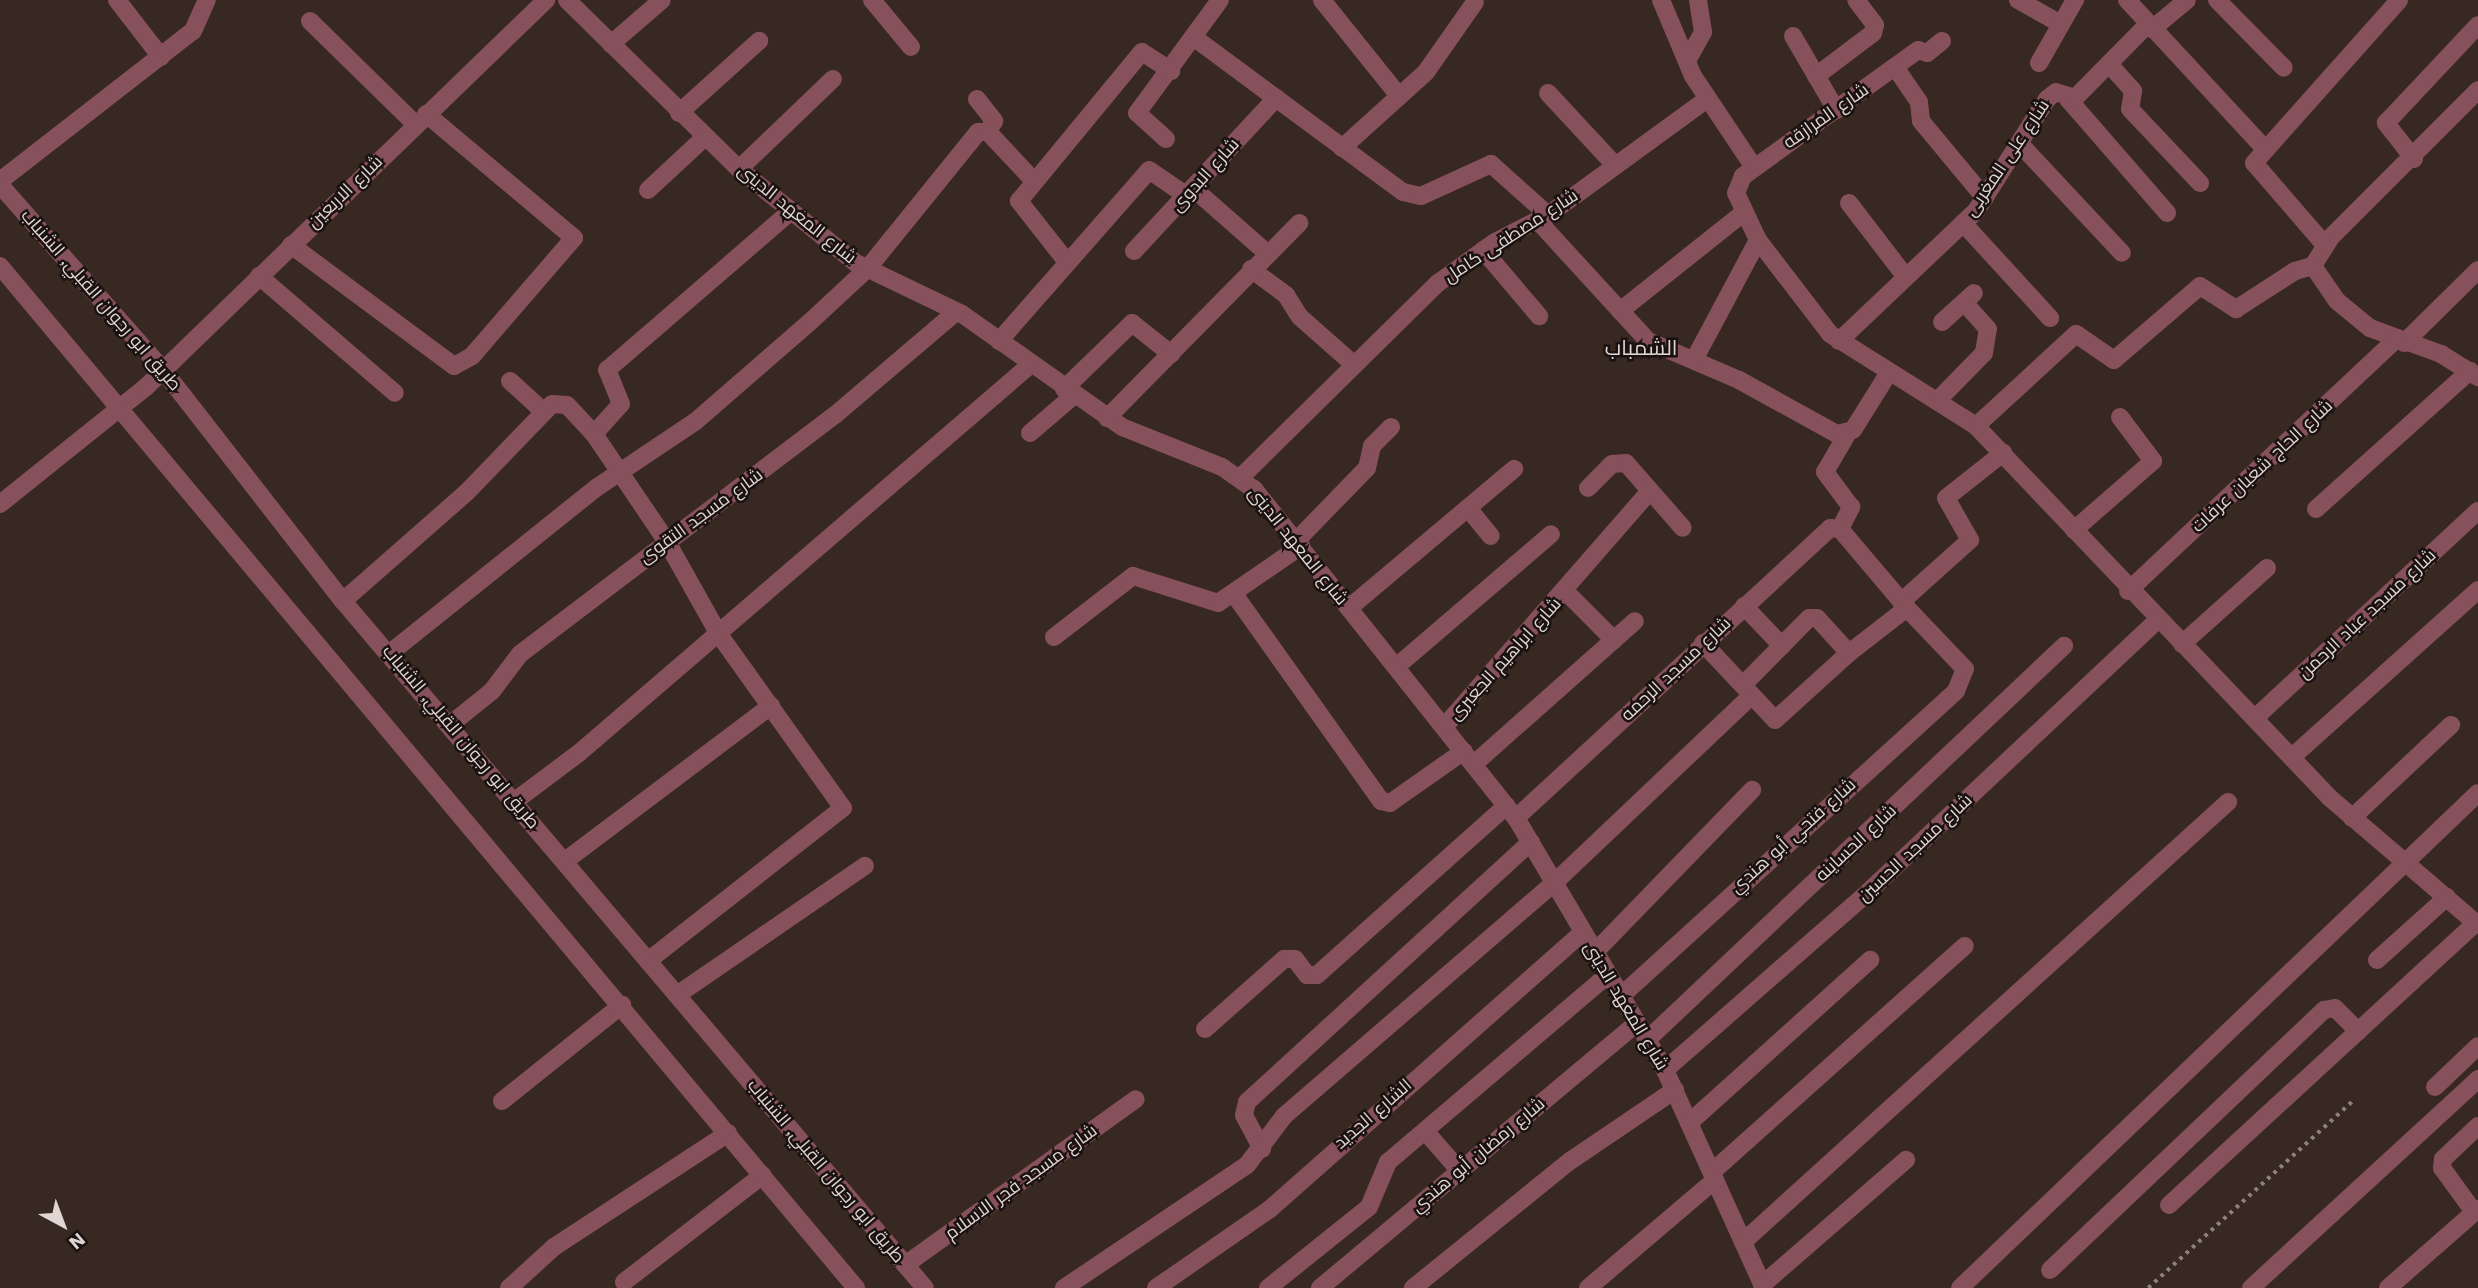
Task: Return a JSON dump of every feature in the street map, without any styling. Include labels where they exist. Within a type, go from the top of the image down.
[{"type":"street","points":[[117,0],[161,57]]},
{"type":"street","points":[[0,183],[193,31],[207,0]]},
{"type":"street","name":"شارع الاربعين","points":[[0,503],[146,387],[546,0]]},
{"type":"street","name":"شارع المعهد الدينى","points":[[567,0],[679,113],[739,169],[790,212],[868,268],[956,312],[1107,418],[1240,478],[1298,544],[1469,758],[1531,842],[1553,884],[1665,1070],[1763,1287]]},
{"type":"street","points":[[611,44],[662,0]]},
{"type":"street","points":[[872,0],[911,47]]},
{"type":"street","points":[[1166,139],[1136,115],[1196,39],[1220,0]]},
{"type":"street","points":[[1322,0],[1399,96]]},
{"type":"street","points":[[1661,0],[1687,61],[1707,99],[1753,166]]},
{"type":"street","points":[[1687,61],[1703,32],[1698,0]]},
{"type":"street","points":[[1816,76],[1873,33],[1875,25],[1856,0]]},
{"type":"street","points":[[2018,0],[2059,23]]},
{"type":"street","points":[[2039,62],[2059,23],[2075,0]]},
{"type":"street","points":[[2127,0],[2265,149]]},
{"type":"street","name":"شارع على المغربى","points":[[1839,341],[1963,223],[1984,198],[2051,94],[2068,99],[2150,27],[2188,0]]},
{"type":"street","points":[[2217,0],[2284,68]]},
{"type":"street","points":[[2324,244],[2255,167],[2265,149],[2399,0]]},
{"type":"street","points":[[1342,148],[1440,56],[1475,2]]},
{"type":"street","points":[[291,246],[454,366],[472,356],[574,238],[420,119],[310,21]]},
{"type":"street","points":[[2414,159],[2386,123],[2478,25]]},
{"type":"street","points":[[1793,36],[1836,110]]},
{"type":"street","points":[[1196,39],[1342,148],[1413,196],[1491,164],[1543,218],[1648,341],[1694,360],[1846,436]]},
{"type":"street","points":[[679,113],[759,41]]},
{"type":"street","name":"شارع المرازقه","points":[[1743,213],[1736,187],[1753,166],[1895,67],[1942,41]]},
{"type":"street","points":[[1067,262],[1020,209],[1018,201],[1142,52],[1171,71]]},
{"type":"street","points":[[2109,64],[2133,91],[2130,109],[2200,183]]},
{"type":"street","points":[[1895,67],[1919,102],[1921,121],[1984,198]]},
{"type":"street","points":[[739,169],[833,79]]},
{"type":"street","points":[[1976,426],[2076,334],[2114,360],[2200,286],[2236,309],[2295,271],[2313,266],[2324,244],[2414,159],[2478,90]]},
{"type":"street","points":[[1548,93],[1615,165]]},
{"type":"street","name":"شارع البدوى","points":[[1134,251],[1276,98]]},
{"type":"street","points":[[977,99],[993,121],[988,132]]},
{"type":"street","name":"شارع مصطفى كامل","points":[[1240,478],[1351,362],[1483,250],[1543,218],[1707,99]]},
{"type":"street","points":[[2068,99],[2167,213]]},
{"type":"street","points":[[390,653],[620,473],[696,421],[868,268],[955,154],[978,132],[988,132],[1034,181]]},
{"type":"street","points":[[648,190],[705,137]]},
{"type":"street","points":[[2020,144],[2122,253]]},
{"type":"street","points":[[999,341],[1149,170],[1191,192],[1268,254]]},
{"type":"street","name":"طريق ابو رجوان القبلي, الشنباب","points":[[0,183],[163,370],[343,601],[451,724],[925,1288]]},
{"type":"street","points":[[1849,203],[1905,276]]},
{"type":"street","points":[[594,434],[621,404],[607,370],[790,212]]},
{"type":"street","points":[[1620,311],[1743,213],[1758,240],[1839,341],[1888,374],[1976,426],[2128,591],[2352,818],[2477,924],[2169,1205]]},
{"type":"street","points":[[1107,418],[1299,223]]},
{"type":"street","points":[[1963,223],[2050,318]]},
{"type":"street","points":[[1694,360],[1758,240]]},
{"type":"street","points":[[1483,250],[1539,316]]},
{"type":"street","points":[[0,266],[126,403],[856,1288]]},
{"type":"street","points":[[2313,266],[2337,302],[2400,342],[2441,354],[2474,374],[2316,509]]},
{"type":"street","points":[[1251,269],[1351,362]]},
{"type":"street","name":"شارع الحاج شعبان عرفات","points":[[2128,591],[2478,270]]},
{"type":"street","points":[[259,276],[395,393]]},
{"type":"street","points":[[1937,401],[1984,353],[1988,328],[1969,298],[1942,322]]},
{"type":"street","name":"شارع مسجد التقوى","points":[[451,724],[492,691],[520,654],[835,415],[956,312]]},
{"type":"street","points":[[1030,433],[1132,323],[1171,354]]},
{"type":"street","points":[[515,801],[718,633],[1030,365]]},
{"type":"street","points":[[1888,374],[1825,472],[1851,507],[1840,529],[1904,605]]},
{"type":"street","points":[[510,381],[544,412]]},
{"type":"street","points":[[343,601],[467,492],[544,412],[562,402],[594,434],[667,542],[718,633],[837,797],[840,816],[648,961]]},
{"type":"street","points":[[2074,530],[2153,461],[2120,417]]},
{"type":"street","points":[[1054,637],[1133,576],[1204,603],[1234,594],[1298,544],[1367,468],[1372,446],[1391,427]]},
{"type":"street","points":[[1703,643],[1778,720],[1904,605],[1970,540],[1946,498],[2003,453]]},
{"type":"street","points":[[1588,488],[1619,462],[1684,528]]},
{"type":"street","points":[[1349,608],[1514,469]]},
{"type":"street","name":"شارع ابراهيم الجعبرى","points":[[1444,727],[1566,592],[1606,537],[1650,491]]},
{"type":"street","points":[[1468,508],[1491,536]]},
{"type":"street","name":"شارع مسجد عباد الرحمن","points":[[2255,718],[2478,511]]},
{"type":"street","name":"شارع مسجد الرحمه","points":[[1205,1029],[1284,960],[1295,958],[1307,975],[1317,975],[1511,812],[1829,528],[1840,529]]},
{"type":"street","points":[[1396,667],[1551,534]]},
{"type":"street","points":[[2182,644],[2267,568]]},
{"type":"street","points":[[2292,757],[2478,590]]},
{"type":"street","name":"شارع ابراهيم الجعبرى","points":[[1566,592],[1614,640]]},
{"type":"street","points":[[1234,594],[1381,801],[1395,800],[1469,758],[1635,621]]},
{"type":"street","name":"شارع فتحي أبو هندي","points":[[1621,996],[1965,677],[1960,661],[1904,605]]},
{"type":"street","points":[[1744,606],[1782,646]]},
{"type":"street","points":[[1064,1288],[1262,1149],[1284,1116],[1553,884],[1748,690],[1782,646],[1812,617],[1849,653]]},
{"type":"street","name":"شارع مسجد الحسين","points":[[1665,1070],[1849,909],[2158,620]]},
{"type":"street","name":"شارع الحساينه","points":[[1647,1040],[2064,646]]},
{"type":"street","points":[[565,861],[771,706]]},
{"type":"street","points":[[2352,818],[2451,725]]},
{"type":"street","points":[[1595,952],[1752,790]]},
{"type":"street","points":[[1959,1288],[2478,793]]},
{"type":"street","points":[[1743,1242],[2228,802]]},
{"type":"street","points":[[1262,1149],[1244,1115],[1247,1102],[1531,842]]},
{"type":"street","points":[[677,995],[865,866]]},
{"type":"street","points":[[2377,960],[2447,897]]},
{"type":"street","name":"الشارع الجديد","points":[[1156,1288],[1270,1209],[1583,932]]},
{"type":"street","points":[[1588,1288],[1965,946]]},
{"type":"street","points":[[1689,1123],[1870,960]]},
{"type":"street","points":[[1268,1288],[1369,1208],[1381,1171],[1425,1130],[1608,975]]},
{"type":"street","points":[[502,1101],[622,1005]]},
{"type":"street","points":[[2050,1270],[2324,1010],[2335,1008],[2358,1031]]},
{"type":"street","name":"شارع رمضان أبو هندي","points":[[1320,1288],[1637,1023]]},
{"type":"street","points":[[2435,1087],[2478,1046]]},
{"type":"street","points":[[2251,1288],[2478,1079]]},
{"type":"street","points":[[1413,1288],[1570,1161],[1675,1090]]},
{"type":"street","name":"شارع مسجد فجر الاسلام","points":[[905,1265],[1136,1099]]},
{"type":"street","points":[[2388,1288],[2476,1210],[2442,1168],[2443,1158],[2478,1126]]},
{"type":"street","points":[[1425,1130],[1459,1170]]},
{"type":"street","points":[[509,1288],[554,1247],[727,1133]]},
{"type":"street","points":[[1763,1287],[1906,1160]]},
{"type":"street","points":[[624,1282],[763,1175]]},
{"type":"path","points":[[2148,1288],[2352,1102]]},
{"type":"district","name":"الشمباب","points":[[1641,348]]}]
